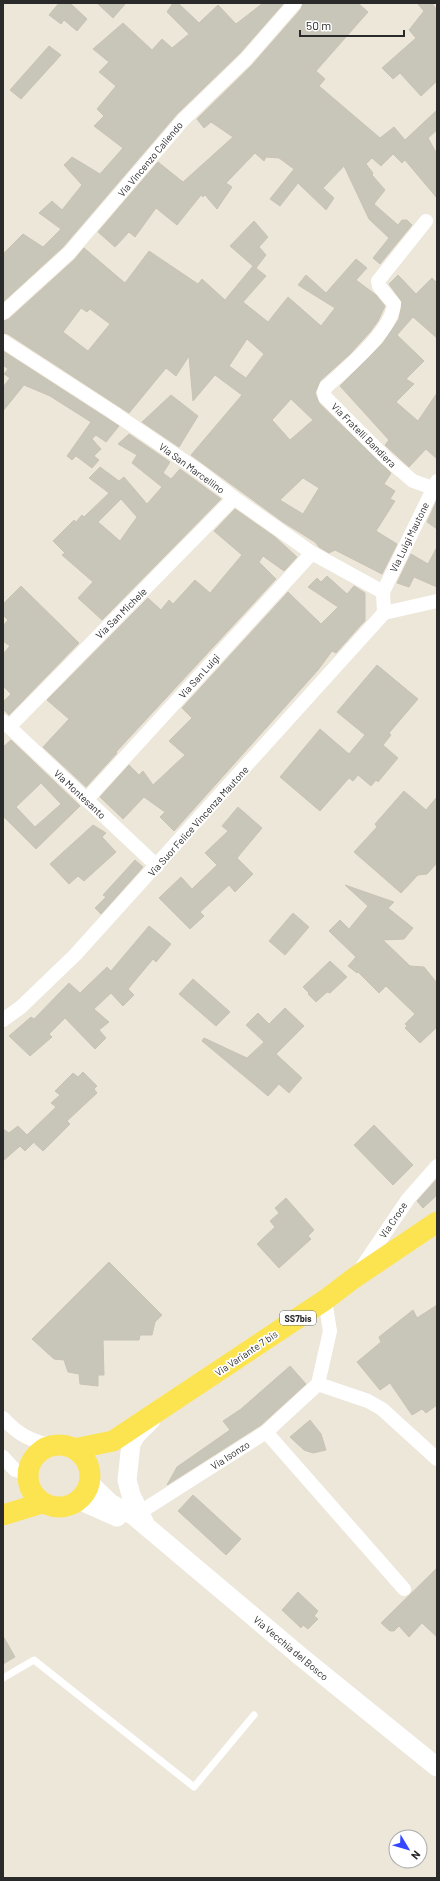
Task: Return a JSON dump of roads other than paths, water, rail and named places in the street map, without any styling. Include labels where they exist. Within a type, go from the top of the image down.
[{"type":"main road","name":"Via Variante 7 bis","points":[[74,1449],[113,1441],[325,1300],[354,1278],[437,1222]]},
{"type":"main road","points":[[140,1519],[130,1495],[127,1480],[129,1452],[136,1435],[158,1412]]},
{"type":"main road","name":"Via Variante 7 bis","points":[[86,1486],[113,1441]]},
{"type":"main road","points":[[4,1515],[27,1478],[30,1464],[35,1456],[43,1449],[52,1446]]},
{"type":"main road","name":"SS7bis","points":[[52,1446],[68,1446],[74,1449]]},
{"type":"main road","points":[[27,1478],[30,1490],[42,1503],[51,1507],[70,1505],[86,1486],[89,1468],[85,1460],[74,1449]]},
{"type":"main road","name":"Via Vecchia del Bosco","points":[[86,1486],[130,1522],[140,1519],[300,1656],[437,1767]]},
{"type":"main road","points":[[4,1515],[42,1503]]},
{"type":"street","name":"Via Vincenzo Caliendo","points":[[3,313],[69,253],[183,120],[246,59],[296,3]]},
{"type":"street","name":"Via Fratelli Bandiera","points":[[426,221],[378,281],[379,286],[394,304],[383,329],[361,355],[326,388],[324,392],[325,396],[387,459],[413,481],[435,484]]},
{"type":"street","name":"Via San Marcellino","points":[[3,341],[111,411],[199,471],[234,498],[312,553],[383,592]]},
{"type":"street","name":"Via Luigi Mautone","points":[[383,592],[435,484]]},
{"type":"street","name":"Via San Michele","points":[[6,724],[234,498]]},
{"type":"street","name":"Via San Luigi","points":[[86,800],[312,553]]},
{"type":"street","points":[[383,592],[384,613],[437,601]]},
{"type":"street","name":"Via Suor Felice Vincenza Mautone","points":[[3,1020],[20,1007],[75,955],[384,613]]},
{"type":"street","name":"Via Montesanto","points":[[6,724],[157,866]]},
{"type":"street","name":"Via Croce","points":[[354,1278],[408,1199],[437,1166]]},
{"type":"street","points":[[325,1300],[330,1331],[318,1384],[368,1401],[382,1409],[437,1459]]},
{"type":"street","name":"Via Isonzo","points":[[140,1519],[266,1432],[318,1384]]},
{"type":"street","points":[[3,1418],[14,1430],[24,1436],[52,1446]]},
{"type":"street","points":[[266,1432],[404,1589]]},
{"type":"street","points":[[3,1457],[15,1470],[27,1478]]},
{"type":"lane","points":[[3,1678],[34,1660],[194,1788],[254,1714]]}]
